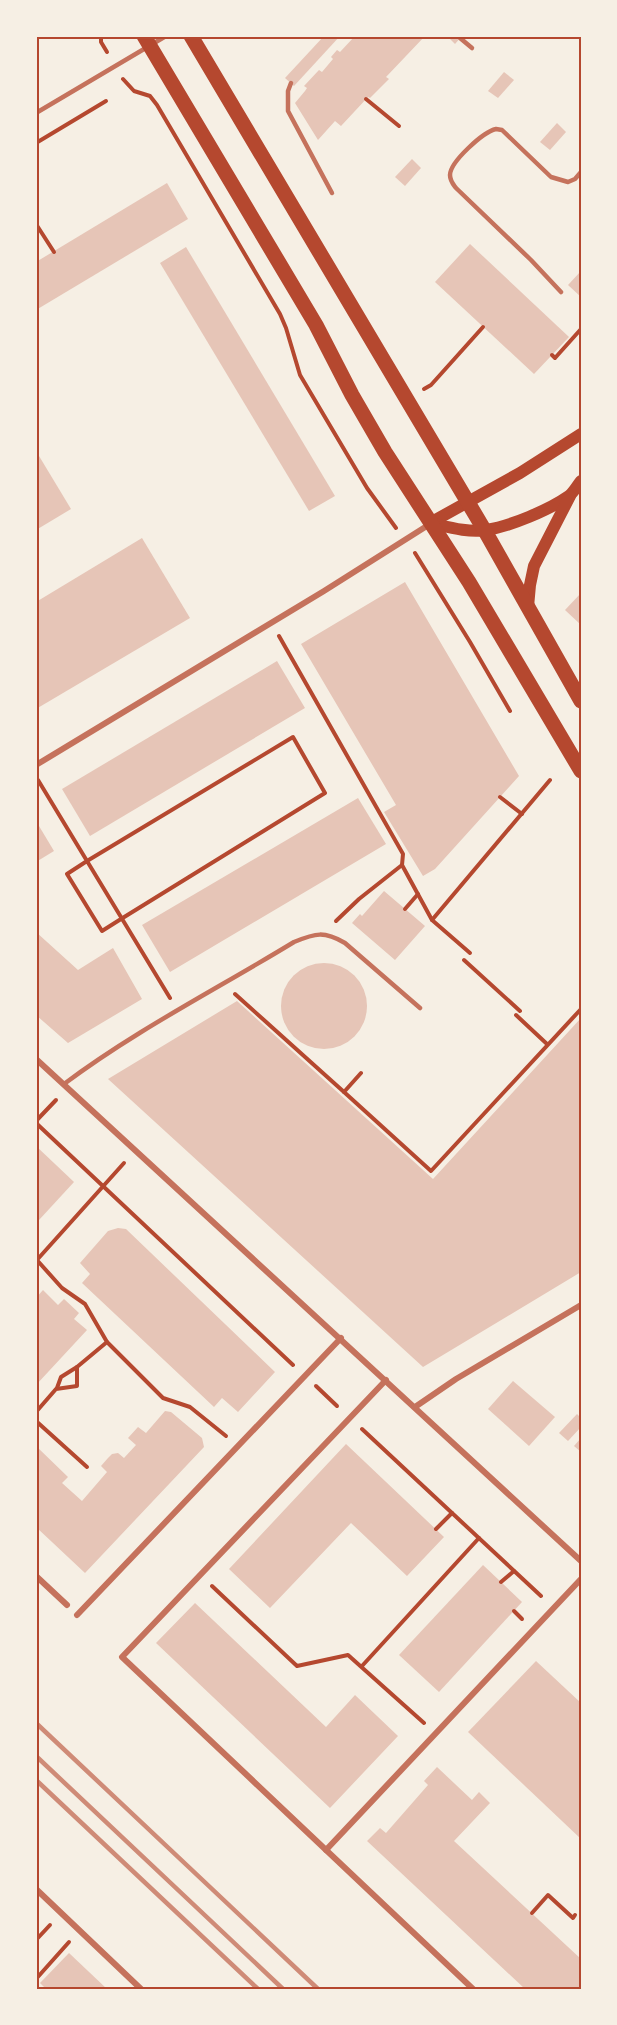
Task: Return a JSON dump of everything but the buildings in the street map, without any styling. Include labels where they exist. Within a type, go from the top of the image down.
[{"type":"main road","points":[[191,36],[468,502],[581,700]]},
{"type":"main road","points":[[146,41],[316,325],[385,452],[469,582],[581,771]]},
{"type":"main road","points":[[430,524],[578,439]]},
{"type":"main road","points":[[528,607],[534,566],[570,495],[581,482]]},
{"type":"main road","points":[[430,524],[485,531],[526,517],[570,495]]},
{"type":"street","points":[[36,765],[430,524]]},
{"type":"street","points":[[36,1059],[581,1561]]},
{"type":"street","points":[[415,1407],[456,1379],[581,1305]]},
{"type":"street","points":[[77,1615],[341,1338]]},
{"type":"street","points":[[387,1380],[122,1657],[473,1989]]},
{"type":"street","points":[[36,1576],[67,1605]]},
{"type":"street","points":[[326,1850],[581,1579]]},
{"type":"street","points":[[36,1889],[141,1989]]},
{"type":"lane","points":[[36,113],[115,66],[146,41],[166,36]]},
{"type":"lane","points":[[460,38],[472,48]]},
{"type":"lane","points":[[291,83],[288,91],[288,111],[332,193]]},
{"type":"lane","points":[[561,292],[456,188],[450,180],[449,173],[481,136],[496,129],[502,130],[551,177],[567,182],[575,179],[581,172]]},
{"type":"lane","points":[[66,1086],[90,1065],[177,1009],[294,942],[309,936],[322,934],[334,937],[356,951],[420,1008]]},
{"type":"path","points":[[101,36],[101,42],[126,84],[134,91],[150,96],[157,105],[280,314],[300,375],[367,488],[427,570],[510,711]]},
{"type":"path","points":[[366,99],[399,126]]},
{"type":"path","points":[[36,143],[106,101]]},
{"type":"path","points":[[36,224],[54,252]]},
{"type":"path","points":[[431,385],[483,327]]},
{"type":"path","points":[[552,355],[555,358],[581,329]]},
{"type":"path","points":[[271,622],[403,854],[402,865],[432,920],[470,953]]},
{"type":"path","points":[[293,737],[326,793],[121,919],[102,931],[67,874],[293,737]]},
{"type":"path","points":[[36,777],[163,987]]},
{"type":"path","points":[[432,920],[550,780]]},
{"type":"path","points":[[500,797],[522,814]]},
{"type":"path","points":[[322,934],[359,899],[402,865]]},
{"type":"path","points":[[405,909],[418,894]]},
{"type":"path","points":[[464,960],[547,1044]]},
{"type":"path","points":[[224,983],[366,1115],[436,1175]]},
{"type":"path","points":[[431,1171],[547,1044],[579,1015],[581,1009]]},
{"type":"path","points":[[345,1095],[361,1073]]},
{"type":"path","points":[[36,1121],[66,1086]]},
{"type":"path","points":[[509,1086],[514,1090]]},
{"type":"path","points":[[464,1136],[469,1139]]},
{"type":"path","points":[[135,1150],[36,1260],[62,1288],[85,1304],[107,1342],[163,1398],[190,1407],[238,1445]]},
{"type":"path","points":[[445,1156],[449,1161]]},
{"type":"path","points":[[36,1412],[56,1389],[61,1377],[107,1342]]},
{"type":"path","points":[[56,1389],[76,1386],[77,1367]]},
{"type":"path","points":[[36,1421],[87,1467]]},
{"type":"path","points":[[436,1529],[452,1513]]},
{"type":"path","points":[[362,1666],[480,1538]]},
{"type":"path","points":[[501,1582],[514,1571]]},
{"type":"path","points":[[201,1575],[297,1666],[348,1655],[435,1734]]},
{"type":"path","points":[[532,1913],[548,1895],[573,1918],[575,1916]]},
{"type":"path","points":[[36,1979],[79,1930]]},
{"type":"railway","points":[[36,1723],[318,1989]]},
{"type":"railway","points":[[36,1756],[283,1989]]},
{"type":"railway","points":[[36,1780],[258,1989]]}]
